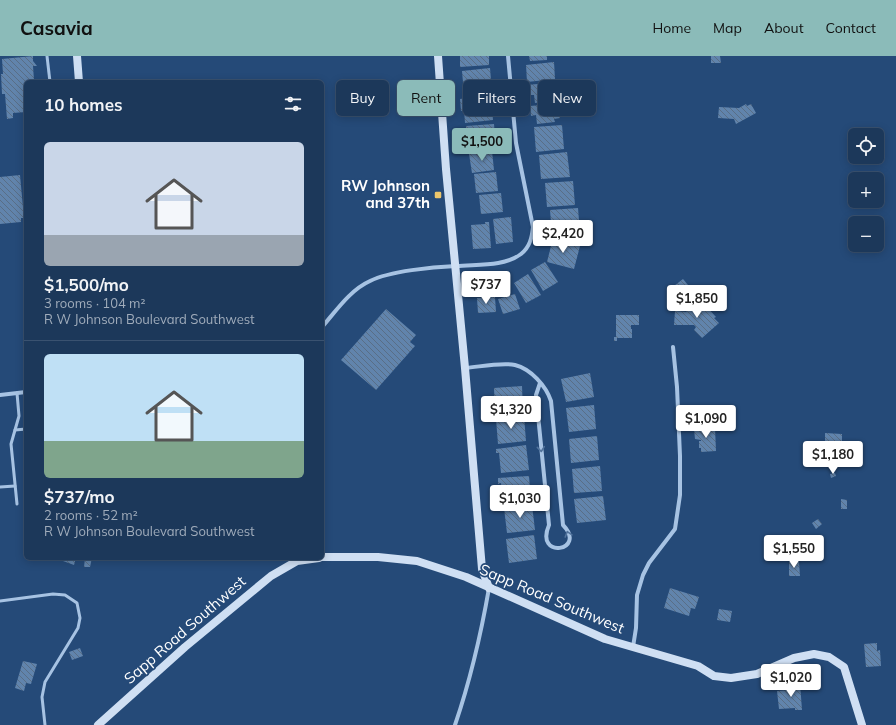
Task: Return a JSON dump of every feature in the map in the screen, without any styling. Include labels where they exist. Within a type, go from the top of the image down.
[{"type":"street","points":[[77,56],[79,80]]},
{"type":"street","points":[[438,56],[482,570],[489,588],[482,628],[461,708],[455,725]]},
{"type":"street","points":[[324,325],[344,302],[368,281],[389,274],[493,263],[508,260],[522,254],[528,246],[532,238],[533,227],[516,143],[508,56]]},
{"type":"street","points":[[633,647],[638,595],[643,575],[649,563],[675,529],[680,495],[679,417],[673,347]]},
{"type":"street","points":[[465,368],[515,365],[528,372],[540,383],[548,393],[551,401],[563,525],[568,530],[570,537],[570,542],[568,545],[557,549],[549,545],[546,540],[549,525],[536,395],[540,383]]},
{"type":"street","points":[[0,395],[24,392]]},
{"type":"street","name":"Sapp Road Southwest","points":[[324,558],[378,557],[417,561],[466,577],[605,639],[698,666],[714,676],[730,678],[757,674],[794,658],[814,654],[829,657],[844,667],[862,725]]},
{"type":"street","name":"Sapp Road Southwest","points":[[98,725],[185,647],[271,576],[297,561],[304,560]]},
{"type":"lane","points":[[47,56],[50,80]]},
{"type":"lane","points":[[17,504],[11,444],[19,416],[18,393]]},
{"type":"lane","points":[[15,430],[24,428]]},
{"type":"lane","points":[[0,487],[15,486]]},
{"type":"lane","points":[[0,601],[53,594],[65,595],[77,603],[80,618],[78,628],[45,682],[42,697],[45,725]]},
{"type":"building","points":[[33,56],[33,61],[37,66],[33,66],[34,80],[24,80],[24,112],[13,113],[13,118],[7,119],[5,94],[2,94],[2,59]]},
{"type":"building","points":[[460,56],[489,56],[489,65],[460,67]]},
{"type":"building","points":[[529,56],[547,56],[547,60],[530,61]]},
{"type":"building","points":[[711,56],[720,56],[721,63],[711,63]]},
{"type":"building","points":[[554,62],[555,79],[530,82],[530,80],[527,80],[526,65]]},
{"type":"building","points":[[490,68],[491,80],[463,80],[463,82],[462,71]]},
{"type":"building","points":[[538,84],[538,103],[535,103],[534,95],[530,95],[530,85]]},
{"type":"building","points":[[460,99],[463,99],[463,110],[461,111]]},
{"type":"building","points":[[746,104],[747,106],[751,104],[756,113],[736,124],[734,119],[718,118],[719,107],[739,108]]},
{"type":"building","points":[[538,105],[538,116],[560,116],[560,118],[554,119],[555,122],[537,124],[536,115],[531,116],[530,106]]},
{"type":"building","points":[[464,116],[493,116],[493,120],[465,123]]},
{"type":"building","points":[[494,124],[496,148],[468,150],[466,126]]},
{"type":"building","points":[[562,125],[564,149],[536,152],[534,127]]},
{"type":"building","points":[[492,151],[494,170],[472,173],[469,154]]},
{"type":"building","points":[[567,152],[570,177],[541,179],[539,155]]},
{"type":"building","points":[[496,172],[498,191],[476,193],[474,174]]},
{"type":"building","points":[[20,175],[24,218],[21,218],[21,222],[0,224],[0,177]]},
{"type":"building","points":[[573,181],[575,205],[547,207],[545,183]]},
{"type":"building","points":[[501,193],[503,212],[481,214],[479,195]]},
{"type":"building","points":[[578,208],[580,233],[552,235],[550,210]]},
{"type":"building","points":[[511,217],[513,242],[496,244],[493,219]]},
{"type":"building","points":[[485,222],[489,222],[491,248],[473,249],[471,225],[485,224]]},
{"type":"building","points":[[553,238],[580,246],[574,269],[547,262]]},
{"type":"building","points":[[545,262],[558,282],[543,291],[531,270]]},
{"type":"building","points":[[528,274],[541,295],[526,303],[514,283]]},
{"type":"building","points":[[683,279],[693,291],[680,301],[670,289]]},
{"type":"building","points":[[515,294],[520,309],[503,314],[498,299]]},
{"type":"building","points":[[495,297],[496,312],[478,313],[477,298]]},
{"type":"building","points":[[698,301],[702,307],[700,308],[702,310],[706,306],[716,317],[714,318],[719,323],[702,338],[694,330],[696,327],[694,325],[674,325],[675,311],[686,312]]},
{"type":"building","points":[[386,309],[416,335],[410,342],[415,346],[376,390],[341,360]]},
{"type":"building","points":[[616,315],[639,315],[639,325],[631,325],[632,338],[617,338],[617,341],[614,341],[614,337],[616,337]]},
{"type":"building","points":[[590,373],[594,397],[566,402],[561,379]]},
{"type":"building","points":[[522,386],[523,411],[495,412],[494,388]]},
{"type":"building","points":[[594,405],[596,429],[569,432],[566,408]]},
{"type":"building","points":[[524,416],[526,441],[498,444],[496,419]]},
{"type":"building","points":[[715,428],[716,451],[701,452],[701,448],[699,448],[699,441],[701,440],[695,439],[694,429]]},
{"type":"building","points":[[825,433],[842,434],[842,445],[830,445],[830,442],[825,442]]},
{"type":"building","points":[[597,436],[599,460],[571,463],[569,439]]},
{"type":"building","points":[[526,445],[529,470],[501,473],[499,453],[496,453],[496,449]]},
{"type":"building","points":[[823,448],[840,448],[841,451],[824,451]]},
{"type":"building","points":[[600,466],[602,491],[574,493],[572,469]]},
{"type":"building","points":[[835,473],[836,476],[831,478],[830,474]]},
{"type":"building","points":[[529,476],[531,501],[501,502],[501,483],[498,484],[498,478]]},
{"type":"building","points":[[603,496],[606,520],[577,523],[574,499]]},
{"type":"building","points":[[841,499],[847,500],[847,509],[841,509]]},
{"type":"building","points":[[532,505],[535,530],[507,533],[504,508]]},
{"type":"building","points":[[818,519],[822,524],[816,529],[812,523]]},
{"type":"building","points":[[534,535],[537,559],[509,563],[506,539]]},
{"type":"building","points":[[769,536],[779,536],[779,540],[783,540],[783,557],[769,557]]},
{"type":"building","points":[[64,560],[75,560],[74,565]]},
{"type":"building","points":[[85,560],[92,560],[90,567],[84,567]]},
{"type":"building","points":[[789,562],[799,562],[800,576],[789,576]]},
{"type":"building","points":[[670,588],[699,597],[695,609],[691,608],[689,616],[664,608]]},
{"type":"building","points":[[719,609],[732,611],[730,622],[717,620]]},
{"type":"building","points":[[877,643],[877,651],[880,650],[881,666],[866,667],[864,644]]},
{"type":"building","points":[[80,648],[83,656],[72,660],[69,652]]},
{"type":"building","points":[[23,661],[37,664],[31,684],[26,683],[24,691],[15,688]]},
{"type":"building","points":[[800,683],[802,710],[795,710],[795,708],[779,709],[777,691],[790,690],[789,684]]},
{"type":"place","name":"RW Johnson and 37th","points":[[438,195]]}]
